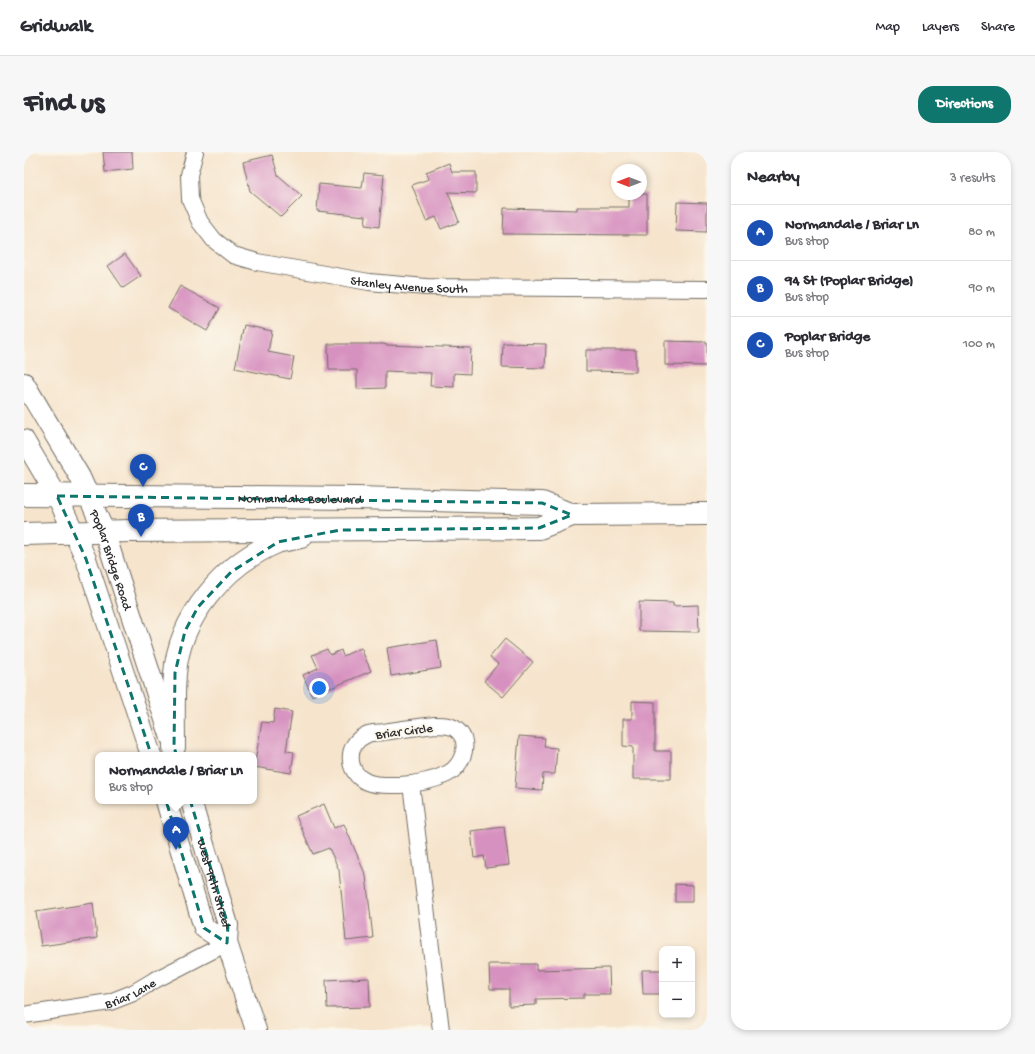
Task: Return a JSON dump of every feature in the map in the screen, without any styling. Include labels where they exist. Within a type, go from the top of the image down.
[{"type":"main road","name":"Normandale Boulevard","points":[[24,494],[57,496],[357,498],[542,503],[572,515]]},
{"type":"main road","name":"Normandale Boulevard","points":[[24,534],[104,531],[539,528],[572,515],[707,514]]},
{"type":"main road","points":[[175,751],[175,673],[185,631],[198,607],[214,587],[231,572],[250,557],[272,545],[278,542],[340,530]]},
{"type":"street","name":"Stanley Avenue South","points":[[195,152],[189,176],[190,199],[200,222],[214,240],[234,255],[257,262],[368,282],[426,287],[707,289]]},
{"type":"street","name":"Poplar Bridge Road","points":[[24,383],[80,477],[104,531],[175,751]]},
{"type":"street","name":"Poplar Bridge Road","points":[[24,440],[57,496],[75,532],[86,559],[150,752]]},
{"type":"street","name":"Briar Circle","points":[[435,725],[448,726],[458,731],[463,741],[464,753],[458,765],[447,774],[412,784],[382,784],[368,782],[360,778],[353,771],[350,760],[351,750],[357,741],[367,734],[435,725]]},
{"type":"street","points":[[412,784],[441,1030]]},
{"type":"street","name":"West 94th Street","points":[[167,804],[204,928],[227,943]]},
{"type":"street","name":"West 94th Street","points":[[192,804],[228,924],[227,943],[256,1030]]},
{"type":"street","name":"Briar Lane","points":[[24,1015],[110,1002],[134,993],[154,980],[227,943]]},
{"type":"highlighted area","points":[[57,496],[542,503],[572,515],[539,528],[340,530],[278,542],[231,572],[198,607],[185,631],[175,673],[174,747],[228,925],[227,943],[204,928],[162,787],[86,559]]},
{"type":"building","points":[[103,152],[132,152],[133,169],[105,172]]},
{"type":"building","points":[[272,155],[278,175],[302,196],[281,217],[250,191],[243,162]]},
{"type":"building","points":[[449,163],[452,172],[476,172],[476,193],[448,192],[459,222],[441,229],[436,217],[426,221],[412,185],[429,179],[426,172]]},
{"type":"building","points":[[364,173],[384,175],[379,227],[365,225],[366,216],[317,211],[319,184],[362,188]]},
{"type":"building","points":[[629,200],[647,200],[647,235],[503,234],[504,208],[577,210],[577,207],[629,207]]},
{"type":"building","points":[[677,202],[707,203],[707,232],[676,231]]},
{"type":"building","points":[[125,254],[141,276],[123,288],[108,266]]},
{"type":"building","points":[[180,286],[220,308],[207,331],[168,308]]},
{"type":"building","points":[[244,325],[272,331],[268,352],[294,357],[290,379],[235,368]]},
{"type":"building","points":[[665,341],[707,342],[707,366],[665,365]]},
{"type":"building","points":[[503,343],[546,344],[545,368],[502,367]]},
{"type":"building","points":[[328,344],[385,344],[471,348],[470,374],[454,373],[454,387],[430,386],[431,373],[385,371],[385,388],[357,389],[357,370],[329,370]]},
{"type":"building","points":[[586,350],[636,350],[636,372],[586,371]]},
{"type":"building","points":[[639,602],[673,603],[673,606],[698,605],[699,632],[639,631]]},
{"type":"building","points":[[505,639],[533,662],[503,697],[484,681],[498,664],[490,657]]},
{"type":"building","points":[[437,640],[441,668],[391,676],[387,648]]},
{"type":"building","points":[[361,648],[371,671],[312,696],[303,675],[318,668],[312,655],[327,649],[330,655],[341,650],[343,656]]},
{"type":"building","points":[[632,701],[655,702],[655,751],[671,751],[671,779],[633,779],[633,747],[623,746],[623,719],[632,719]]},
{"type":"building","points":[[275,709],[292,712],[286,751],[294,752],[291,773],[257,767],[257,752],[262,722],[273,723]]},
{"type":"building","points":[[519,736],[545,738],[544,747],[557,748],[555,774],[543,774],[542,790],[515,788]]},
{"type":"building","points":[[324,804],[334,828],[344,824],[366,876],[373,938],[346,941],[339,870],[329,848],[313,854],[296,816]]},
{"type":"building","points":[[504,827],[509,865],[486,868],[484,856],[474,858],[471,831]]},
{"type":"building","points":[[675,884],[693,885],[693,902],[675,902]]},
{"type":"building","points":[[93,903],[97,938],[41,946],[36,912]]},
{"type":"building","points":[[489,964],[536,964],[536,970],[609,968],[610,994],[584,994],[584,998],[536,999],[536,1005],[509,1006],[509,989],[490,989]]},
{"type":"building","points":[[642,970],[659,970],[659,994],[643,994]]},
{"type":"building","points":[[369,978],[370,1007],[327,1008],[326,980]]},
{"type":"place","name":"Poplar Bridge","points":[[143,487]]},
{"type":"place","name":"94 St (Poplar Bridge)","points":[[141,537]]},
{"type":"place","name":"Normandale / Briar Ln","points":[[176,850]]}]
